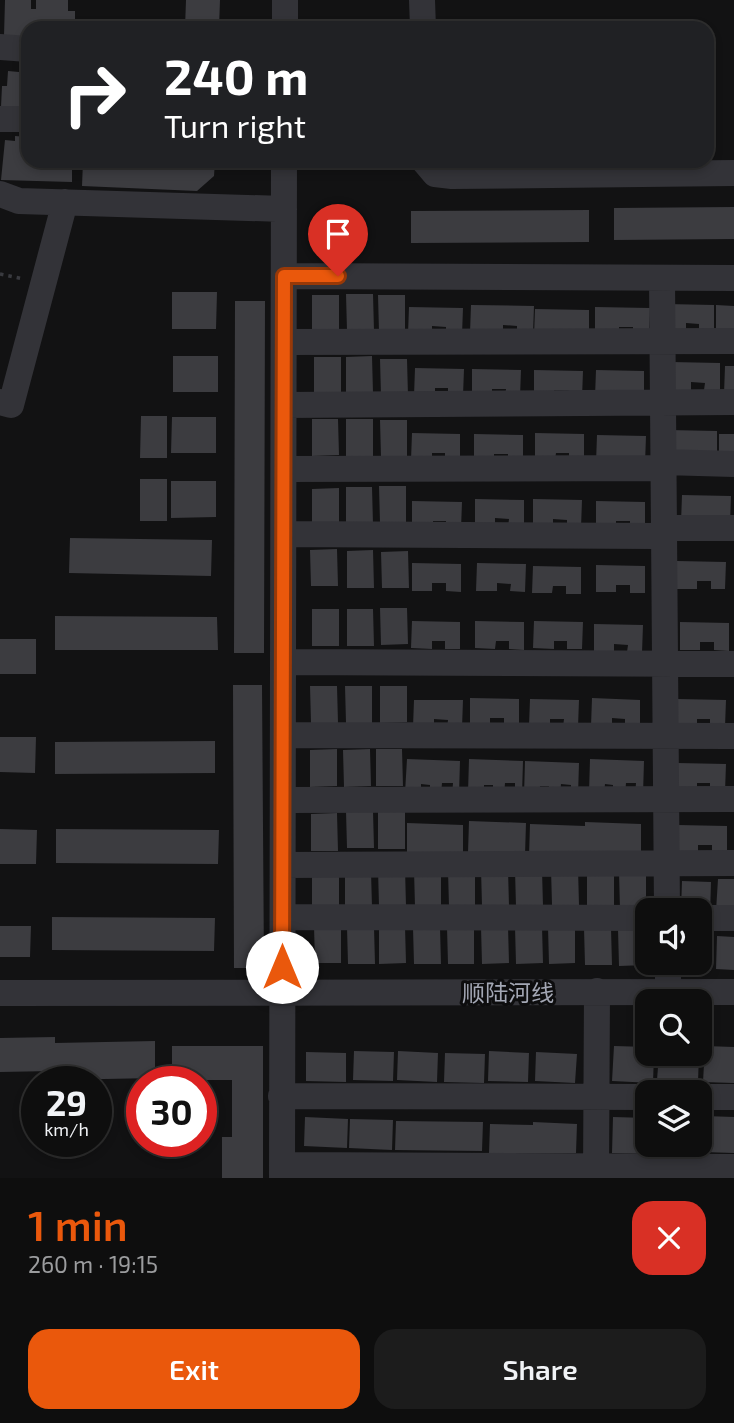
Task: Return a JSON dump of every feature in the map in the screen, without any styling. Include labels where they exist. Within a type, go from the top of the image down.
[{"type":"street","points":[[285,0],[285,21]]},
{"type":"street","points":[[422,0],[423,21]]},
{"type":"street","points":[[0,47],[21,48]]},
{"type":"street","points":[[0,118],[21,119]]},
{"type":"street","points":[[284,168],[282,1172],[597,1172],[734,1167]]},
{"type":"street","points":[[430,168],[435,174],[452,176],[734,173]]},
{"type":"street","points":[[0,194],[19,201],[284,209]]},
{"type":"street","points":[[0,402],[11,405],[65,202]]},
{"type":"street","points":[[284,276],[734,278]]},
{"type":"street","points":[[662,278],[667,898]]},
{"type":"street","points":[[284,342],[734,341]]},
{"type":"street","points":[[284,405],[734,402]]},
{"type":"street","points":[[284,469],[657,468],[663,462],[734,464]]},
{"type":"street","points":[[284,534],[657,536],[664,528],[734,528]]},
{"type":"street","points":[[283,662],[734,664]]},
{"type":"street","points":[[283,735],[734,736]]},
{"type":"street","points":[[283,800],[734,799]]},
{"type":"street","points":[[283,866],[734,863]]},
{"type":"street","points":[[283,918],[635,918]]},
{"type":"street","points":[[712,918],[734,918]]},
{"type":"street","name":"顺陆河线","points":[[0,992],[635,991]]},
{"type":"street","points":[[597,992],[597,1172]]},
{"type":"street","name":"顺陆河线","points":[[712,992],[734,992]]},
{"type":"street","points":[[281,1096],[635,1097]]},
{"type":"street","points":[[712,1097],[734,1097]]},
{"type":"building","points":[[5,0],[31,0],[31,9],[36,9],[36,0],[68,0],[68,11],[75,11],[75,21],[21,21],[21,37],[4,36]]},
{"type":"building","points":[[186,0],[220,0],[219,21],[185,21]]},
{"type":"building","points":[[21,64],[21,108],[1,107],[2,86],[7,86],[8,71],[19,72]]},
{"type":"building","points":[[15,136],[21,136],[21,168],[72,168],[72,182],[1,180],[5,140],[15,141]]},
{"type":"building","points":[[83,168],[215,168],[214,176],[197,191],[82,186]]},
{"type":"building","points":[[734,207],[734,239],[614,240],[614,208]]},
{"type":"building","points":[[589,210],[589,242],[411,243],[411,211]]},
{"type":"building","points":[[172,292],[217,292],[216,329],[172,329]]},
{"type":"building","points":[[346,294],[373,294],[374,331],[347,331]]},
{"type":"building","points":[[312,295],[339,295],[339,331],[312,332]]},
{"type":"building","points":[[378,295],[405,295],[405,332],[379,332]]},
{"type":"building","points":[[235,301],[265,301],[264,653],[234,653]]},
{"type":"building","points":[[666,304],[714,305],[714,332],[699,332],[699,324],[686,323],[686,331],[665,331]]},
{"type":"building","points":[[471,305],[534,306],[533,334],[517,334],[517,326],[503,325],[503,333],[470,333]]},
{"type":"building","points":[[716,305],[734,306],[734,333],[716,333]]},
{"type":"building","points":[[409,307],[463,308],[462,335],[446,335],[446,327],[432,326],[432,334],[408,334]]},
{"type":"building","points":[[595,307],[650,308],[649,335],[633,335],[633,327],[619,327],[619,335],[595,334]]},
{"type":"building","points":[[535,309],[589,310],[589,338],[534,336]]},
{"type":"building","points":[[173,356],[218,356],[218,392],[173,392]]},
{"type":"building","points":[[372,356],[373,393],[346,394],[346,357]]},
{"type":"building","points":[[314,357],[341,357],[341,394],[314,394]]},
{"type":"building","points":[[380,359],[407,359],[408,396],[381,396]]},
{"type":"building","points":[[671,362],[720,363],[720,391],[704,390],[705,383],[691,382],[691,390],[671,390]]},
{"type":"building","points":[[725,366],[734,366],[734,394],[724,394]]},
{"type":"building","points":[[415,368],[464,369],[463,396],[448,396],[448,388],[435,388],[435,396],[414,396]]},
{"type":"building","points":[[472,369],[521,370],[520,397],[505,397],[506,389],[492,389],[492,396],[472,396]]},
{"type":"building","points":[[534,370],[583,371],[582,398],[568,390],[554,390],[554,398],[534,397]]},
{"type":"building","points":[[596,370],[644,371],[644,398],[595,397]]},
{"type":"building","points":[[141,416],[167,416],[167,458],[140,458]]},
{"type":"building","points":[[172,417],[216,417],[216,453],[171,453]]},
{"type":"building","points":[[312,419],[338,419],[339,455],[312,456]]},
{"type":"building","points":[[346,419],[373,419],[373,456],[346,456]]},
{"type":"building","points":[[380,420],[407,420],[407,457],[381,457]]},
{"type":"building","points":[[668,430],[717,431],[717,458],[668,458]]},
{"type":"building","points":[[412,433],[460,434],[460,461],[445,461],[445,453],[432,453],[432,461],[411,460]]},
{"type":"building","points":[[535,433],[584,434],[584,461],[569,461],[569,453],[556,453],[555,460],[535,460]]},
{"type":"building","points":[[474,434],[523,435],[523,462],[508,462],[508,454],[494,454],[494,462],[474,461]]},
{"type":"building","points":[[719,434],[734,434],[734,461],[719,461]]},
{"type":"building","points":[[597,435],[646,436],[645,464],[596,463]]},
{"type":"building","points":[[140,479],[167,479],[167,521],[140,521]]},
{"type":"building","points":[[171,481],[216,481],[216,517],[171,518]]},
{"type":"building","points":[[379,486],[406,486],[406,523],[380,523]]},
{"type":"building","points":[[346,487],[372,487],[373,524],[346,524]]},
{"type":"building","points":[[339,488],[339,525],[312,526],[312,489]]},
{"type":"building","points":[[682,495],[731,496],[730,524],[681,523]]},
{"type":"building","points":[[475,499],[524,500],[524,527],[508,527],[509,519],[495,518],[495,526],[475,526]]},
{"type":"building","points":[[533,499],[582,500],[581,528],[567,527],[567,520],[553,519],[553,527],[533,527]]},
{"type":"building","points":[[412,501],[462,502],[461,529],[446,529],[446,521],[433,521],[433,529],[412,528]]},
{"type":"building","points":[[596,501],[645,502],[645,530],[630,529],[630,521],[616,521],[616,529],[596,528]]},
{"type":"building","points":[[70,538],[212,540],[211,576],[69,573]]},
{"type":"building","points":[[337,549],[338,586],[311,586],[310,550]]},
{"type":"building","points":[[373,550],[374,588],[347,588],[347,551]]},
{"type":"building","points":[[408,551],[409,588],[382,588],[381,552]]},
{"type":"building","points":[[677,561],[726,562],[725,589],[711,589],[711,581],[697,581],[697,589],[677,589]]},
{"type":"building","points":[[412,563],[461,564],[461,592],[446,591],[446,583],[432,583],[432,591],[412,591]]},
{"type":"building","points":[[477,563],[526,564],[525,592],[510,591],[511,584],[497,583],[497,591],[476,591]]},
{"type":"building","points":[[596,565],[645,566],[645,593],[630,593],[630,585],[616,585],[616,592],[596,592]]},
{"type":"building","points":[[533,566],[581,567],[581,594],[566,594],[566,586],[553,586],[552,593],[532,593]]},
{"type":"building","points":[[380,608],[407,608],[408,644],[381,645]]},
{"type":"building","points":[[312,609],[339,609],[339,646],[312,646]]},
{"type":"building","points":[[347,609],[373,609],[374,646],[347,646]]},
{"type":"building","points":[[55,616],[217,617],[218,650],[55,650]]},
{"type":"building","points":[[412,621],[460,622],[460,649],[445,649],[445,641],[432,641],[432,649],[411,648]]},
{"type":"building","points":[[475,621],[524,622],[524,650],[509,649],[509,641],[496,641],[495,649],[475,648]]},
{"type":"building","points":[[534,621],[583,622],[582,649],[567,649],[567,641],[554,641],[554,649],[533,648]]},
{"type":"building","points":[[680,622],[729,623],[729,651],[714,650],[714,642],[700,642],[700,650],[680,650]]},
{"type":"building","points":[[594,624],[643,625],[642,653],[627,652],[628,645],[614,644],[614,652],[594,652]]},
{"type":"building","points":[[0,639],[36,639],[36,674],[0,674]]},
{"type":"building","points":[[233,685],[262,685],[264,968],[234,968]]},
{"type":"building","points":[[310,686],[337,686],[338,723],[311,723]]},
{"type":"building","points":[[345,686],[372,686],[372,723],[346,723]]},
{"type":"building","points":[[380,686],[407,686],[407,722],[380,723]]},
{"type":"building","points":[[470,698],[519,699],[519,726],[504,726],[504,718],[490,718],[490,726],[470,725]]},
{"type":"building","points":[[592,698],[640,700],[640,727],[625,727],[625,719],[612,718],[612,726],[591,726]]},
{"type":"building","points":[[530,699],[579,700],[578,727],[563,727],[564,719],[550,719],[550,727],[529,726]]},
{"type":"building","points":[[677,699],[726,700],[725,727],[710,727],[710,719],[697,719],[697,727],[676,726]]},
{"type":"building","points":[[414,700],[463,700],[462,728],[447,728],[448,720],[434,719],[434,727],[413,727]]},
{"type":"building","points":[[0,737],[36,737],[35,773],[0,772]]},
{"type":"building","points":[[215,741],[215,773],[55,774],[55,742]]},
{"type":"building","points":[[337,749],[337,786],[310,787],[310,750]]},
{"type":"building","points":[[370,749],[371,786],[344,787],[343,750]]},
{"type":"building","points":[[376,749],[402,749],[403,786],[376,786]]},
{"type":"building","points":[[407,759],[460,761],[459,795],[452,795],[453,783],[442,783],[441,794],[430,794],[430,785],[421,784],[421,794],[405,793]]},
{"type":"building","points":[[469,759],[523,761],[522,795],[515,795],[515,783],[505,783],[504,795],[493,794],[493,785],[484,785],[484,794],[468,793]]},
{"type":"building","points":[[590,759],[644,761],[643,795],[635,795],[636,783],[626,783],[625,795],[613,794],[613,785],[605,784],[604,794],[589,793]]},
{"type":"building","points":[[525,761],[579,763],[578,796],[571,796],[571,785],[561,784],[560,796],[548,796],[549,786],[540,786],[539,795],[524,795]]},
{"type":"building","points":[[677,763],[726,764],[725,792],[710,791],[710,783],[697,783],[697,791],[676,790]]},
{"type":"building","points":[[346,811],[373,811],[374,848],[347,848]]},
{"type":"building","points":[[378,812],[405,812],[405,849],[378,849]]},
{"type":"building","points":[[337,813],[338,851],[311,851],[311,814]]},
{"type":"building","points":[[469,821],[526,823],[525,855],[468,853]]},
{"type":"building","points":[[585,822],[641,824],[641,856],[529,856],[530,824],[585,826]]},
{"type":"building","points":[[407,823],[463,825],[463,856],[407,855]]},
{"type":"building","points":[[678,825],[727,826],[727,853],[712,853],[712,845],[698,845],[698,853],[678,852]]},
{"type":"building","points":[[0,829],[37,830],[36,864],[0,864]]},
{"type":"building","points":[[56,829],[219,830],[218,864],[56,863]]},
{"type":"building","points":[[405,868],[406,906],[379,906],[378,869]]},
{"type":"building","points":[[578,868],[579,905],[552,905],[551,869]]},
{"type":"building","points":[[614,868],[614,905],[587,906],[587,869]]},
{"type":"building","points":[[441,869],[441,906],[415,907],[414,870]]},
{"type":"building","points":[[481,869],[508,869],[509,906],[482,906]]},
{"type":"building","points":[[448,870],[475,870],[475,907],[449,907]]},
{"type":"building","points":[[515,870],[542,870],[543,906],[516,907]]},
{"type":"building","points":[[312,871],[339,871],[339,908],[312,908]]},
{"type":"building","points":[[345,871],[371,871],[372,907],[345,908]]},
{"type":"building","points":[[619,872],[646,872],[646,898],[635,898],[635,909],[620,910]]},
{"type":"building","points":[[718,879],[734,879],[734,912],[716,911]]},
{"type":"building","points":[[682,881],[711,882],[711,898],[681,898]]},
{"type":"building","points":[[52,917],[215,918],[214,951],[52,950]]},
{"type":"building","points":[[0,926],[31,926],[30,957],[0,957]]},
{"type":"building","points":[[314,926],[341,926],[341,963],[315,963]]},
{"type":"building","points":[[405,926],[406,963],[379,964],[379,927]]},
{"type":"building","points":[[508,926],[509,963],[482,964],[481,927]]},
{"type":"building","points":[[542,926],[543,963],[516,964],[515,927]]},
{"type":"building","points":[[575,926],[575,963],[549,964],[548,927]]},
{"type":"building","points":[[347,927],[374,927],[375,964],[348,964]]},
{"type":"building","points":[[440,927],[441,964],[414,964],[413,928]]},
{"type":"building","points":[[447,927],[474,927],[474,964],[448,964]]},
{"type":"building","points":[[584,928],[611,928],[612,965],[585,965]]},
{"type":"building","points":[[635,928],[635,965],[619,966],[618,929]]},
{"type":"building","points":[[717,936],[734,937],[734,970],[716,969]]},
{"type":"building","points":[[55,1037],[55,1043],[155,1041],[155,1066],[126,1066],[126,1079],[112,1079],[112,1066],[21,1066],[21,1072],[0,1072],[0,1038]]},
{"type":"building","points":[[172,1046],[263,1046],[263,1178],[222,1178],[222,1137],[232,1137],[232,1080],[217,1080],[217,1066],[172,1066]]},
{"type":"building","points":[[614,1046],[635,1047],[635,1066],[654,1066],[653,1080],[612,1081]]},
{"type":"building","points":[[712,1046],[734,1047],[734,1083],[703,1080],[704,1066],[712,1066]]},
{"type":"building","points":[[354,1051],[394,1052],[393,1081],[353,1080]]},
{"type":"building","points":[[398,1051],[438,1053],[437,1082],[397,1080]]},
{"type":"building","points":[[489,1051],[529,1053],[528,1082],[488,1081]]},
{"type":"building","points":[[306,1052],[346,1053],[346,1082],[306,1081]]},
{"type":"building","points":[[536,1052],[577,1054],[575,1083],[535,1081]]},
{"type":"building","points":[[445,1053],[485,1054],[484,1083],[444,1082]]},
{"type":"building","points":[[658,1066],[699,1066],[698,1080],[657,1080]]},
{"type":"building","points":[[712,1116],[734,1117],[734,1153],[712,1152]]},
{"type":"building","points":[[305,1117],[348,1119],[347,1148],[304,1146]]},
{"type":"building","points":[[613,1117],[635,1118],[635,1154],[612,1153]]},
{"type":"building","points":[[350,1119],[393,1120],[392,1150],[349,1148]]},
{"type":"building","points":[[396,1121],[483,1122],[482,1151],[395,1150]]},
{"type":"building","points":[[533,1122],[577,1124],[576,1153],[489,1153],[490,1124],[533,1125]]},
{"type":"route","points":[[282,967],[284,276],[338,276]]}]
